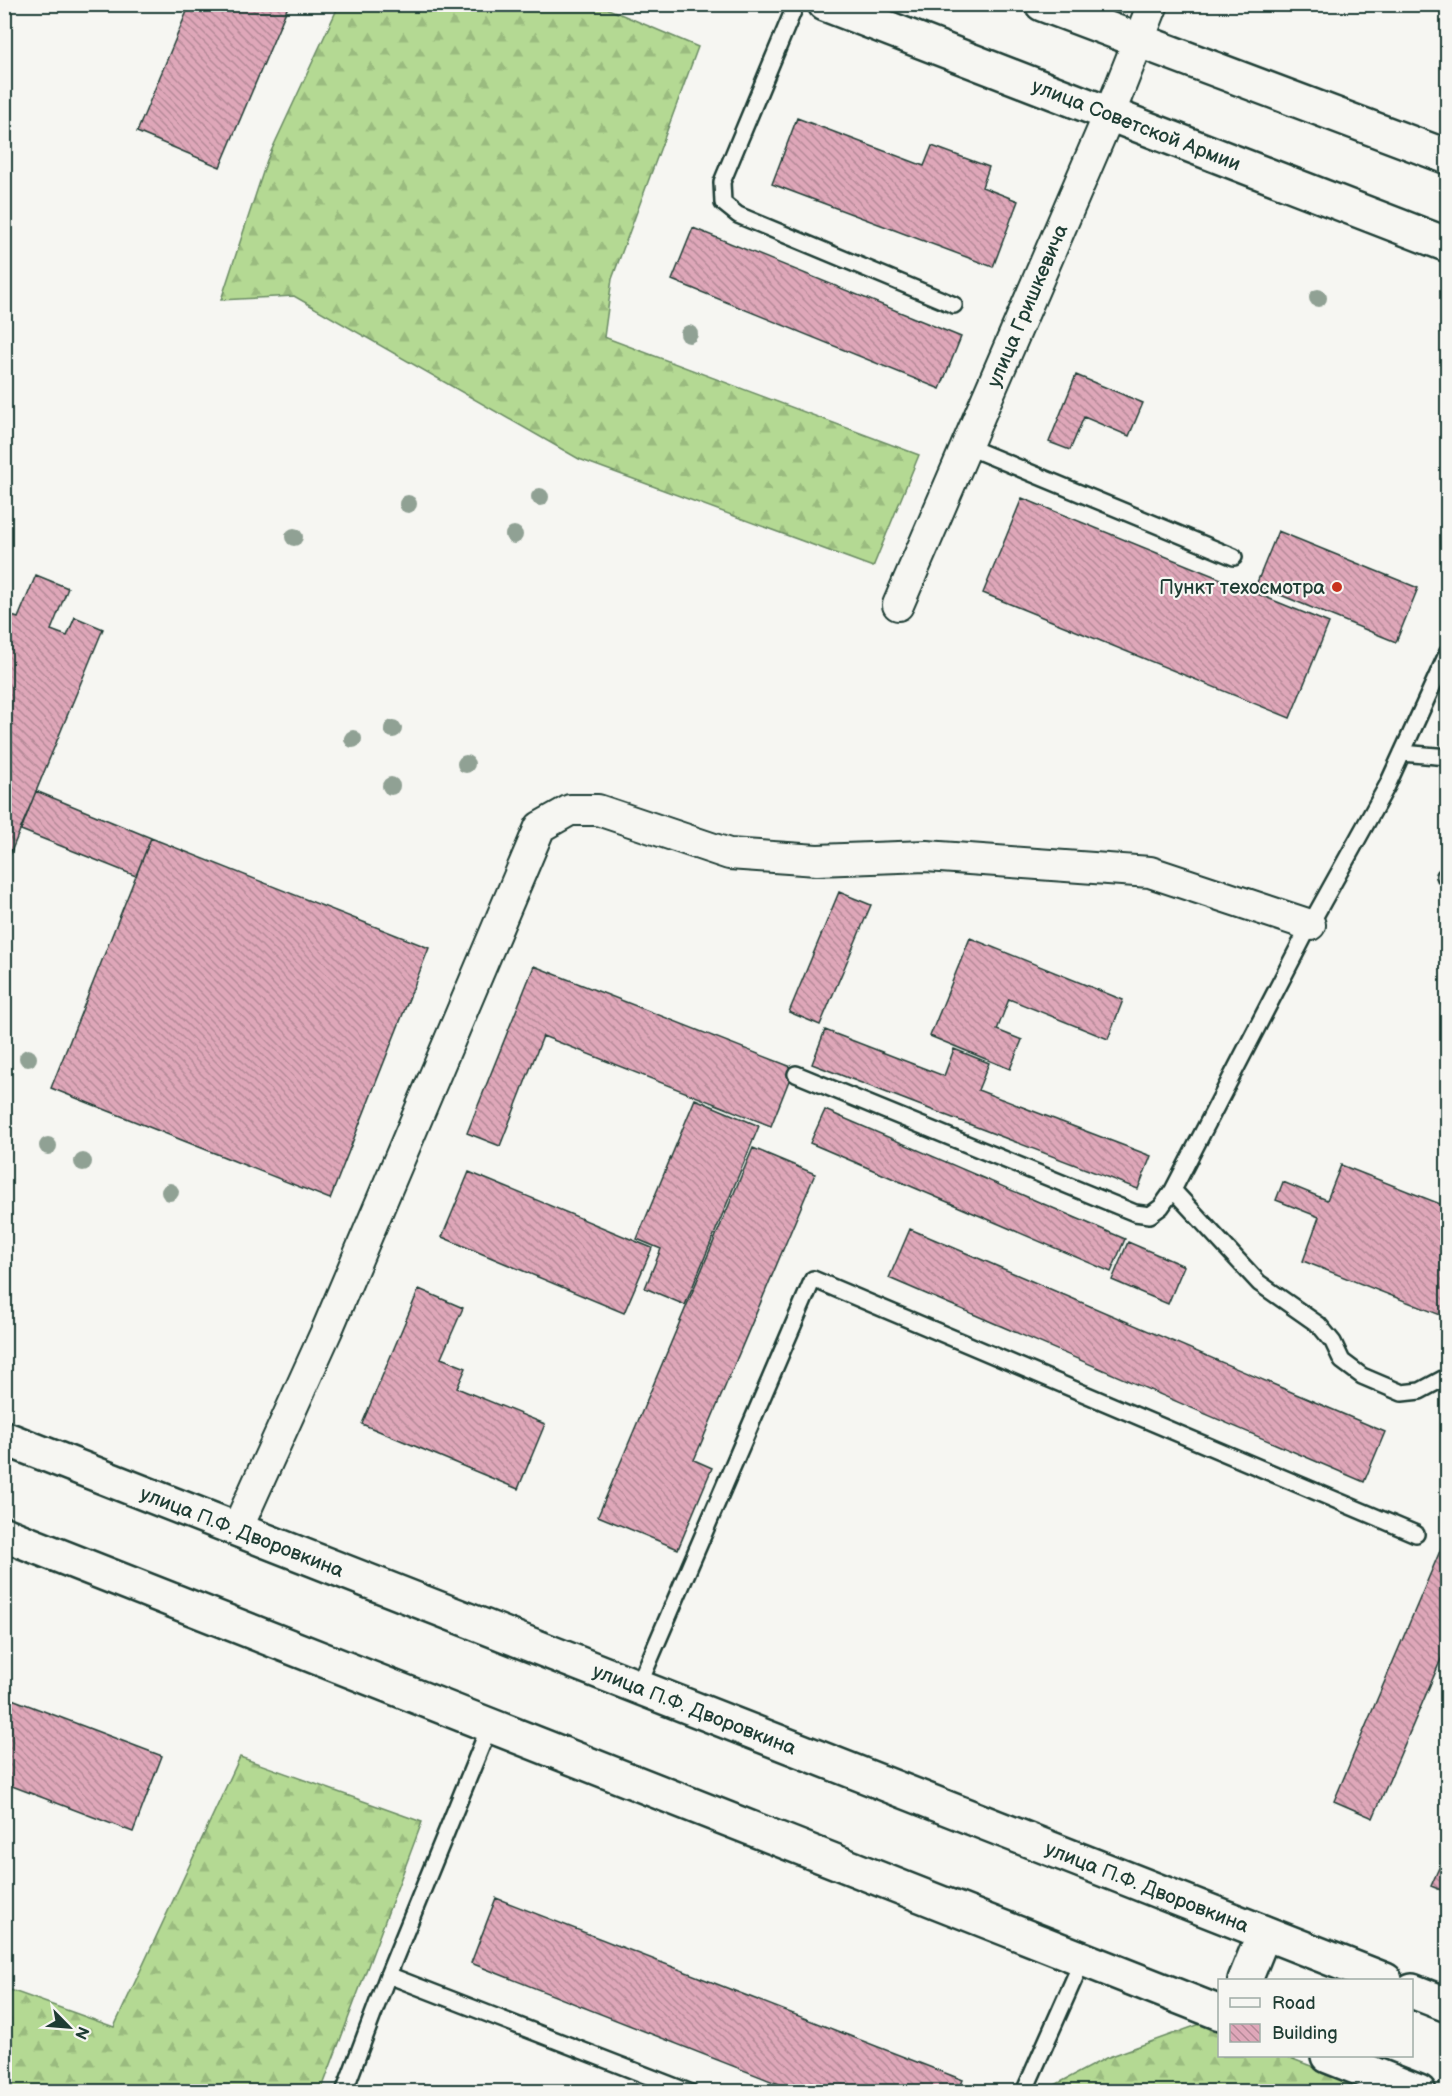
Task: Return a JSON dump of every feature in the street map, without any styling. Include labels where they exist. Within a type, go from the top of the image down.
[{"type":"street","name":"улица Советской Армии","points":[[825,4],[1448,245]]},
{"type":"street","points":[[1042,4],[1448,157]]},
{"type":"street","name":"улица Гришкевича","points":[[898,605],[1109,115],[1153,4]]},
{"type":"street","points":[[237,1529],[327,1330],[540,827],[570,810],[598,810],[729,854],[817,860],[926,856],[1150,872],[1310,925]]},
{"type":"street","name":"улица П.Ф. Дворовкина","points":[[4,1438],[1382,1979]]},
{"type":"street","points":[[4,1534],[1218,2012]]},
{"type":"street","points":[[1245,1979],[1264,1933]]},
{"type":"street","points":[[1413,1991],[1448,2005]]},
{"type":"street","points":[[1333,2057],[1419,2091]]},
{"type":"lane","points":[[796,4],[722,182],[723,203],[738,215],[954,305]]},
{"type":"lane","points":[[966,446],[1234,557]]},
{"type":"lane","points":[[795,1074],[1135,1213],[1150,1215],[1161,1207],[1173,1190],[1402,753],[1448,652]]},
{"type":"lane","points":[[1402,753],[1448,757]]},
{"type":"lane","points":[[1173,1190],[1259,1283],[1319,1325],[1333,1342],[1342,1361],[1362,1376],[1402,1393],[1420,1391],[1448,1376]]},
{"type":"lane","points":[[638,1687],[813,1279],[1416,1534]]},
{"type":"lane","points":[[344,2091],[388,1975],[490,1725]]},
{"type":"lane","points":[[1024,2091],[1083,1959]]},
{"type":"lane","points":[[388,1975],[689,2091]]},
{"type":"green space","points":[[339,5],[599,5],[698,47],[612,279],[604,337],[919,455],[873,567],[579,459],[294,296],[221,300],[267,160]]},
{"type":"green space","points":[[240,1757],[422,1822],[321,2091],[5,2091],[5,1988],[114,2027]]},
{"type":"green space","points":[[1203,2023],[1218,2029],[1218,2057],[1288,2057],[1376,2091],[1051,2092],[1053,2086],[1106,2058]]},
{"type":"building","points":[[190,4],[289,4],[220,167],[137,132]]},
{"type":"building","points":[[797,118],[924,166],[932,146],[989,167],[982,187],[1018,201],[993,267],[772,184]]},
{"type":"building","points":[[693,228],[961,337],[940,389],[672,280]]},
{"type":"building","points":[[1076,375],[1143,403],[1129,436],[1084,417],[1070,450],[1049,442]]},
{"type":"building","points":[[1022,498],[1329,623],[1290,718],[983,593]]},
{"type":"building","name":"Пункт техосмотра","points":[[1278,531],[1418,588],[1396,642],[1256,585]]},
{"type":"building","points":[[36,575],[68,588],[51,630],[67,636],[75,617],[103,629],[4,869],[4,613],[18,618]]},
{"type":"building","points":[[36,791],[151,838],[136,876],[21,830]]},
{"type":"building","points":[[151,838],[429,948],[330,1199],[51,1088]]},
{"type":"building","points":[[839,892],[871,905],[820,1025],[789,1012]]},
{"type":"building","points":[[970,938],[1123,1000],[1108,1039],[1009,999],[997,1030],[1022,1040],[1010,1069],[930,1036]]},
{"type":"building","points":[[534,966],[794,1068],[771,1126],[543,1036],[500,1146],[467,1133]]},
{"type":"building","points":[[825,1030],[944,1076],[954,1049],[989,1063],[978,1090],[1151,1156],[1138,1189],[812,1064]]},
{"type":"building","points":[[695,1099],[759,1126],[685,1305],[645,1288],[661,1249],[637,1239]]},
{"type":"building","points":[[825,1110],[1125,1239],[1111,1272],[810,1143]]},
{"type":"building","points":[[753,1148],[815,1174],[694,1460],[712,1468],[678,1549],[598,1516]]},
{"type":"building","points":[[1341,1165],[1448,1207],[1448,1318],[1303,1261],[1319,1217],[1276,1200],[1283,1182],[1327,1200]]},
{"type":"building","points":[[469,1172],[652,1248],[624,1313],[442,1237]]},
{"type":"building","points":[[910,1229],[1385,1432],[1364,1482],[889,1278]]},
{"type":"building","points":[[1128,1242],[1184,1266],[1168,1304],[1112,1280]]},
{"type":"building","points":[[419,1289],[463,1308],[441,1358],[466,1368],[457,1388],[545,1424],[518,1489],[362,1424]]},
{"type":"building","points":[[1448,1532],[1448,1643],[1373,1818],[1334,1801]]},
{"type":"building","points":[[4,1696],[162,1756],[133,1832],[4,1783]]},
{"type":"building","points":[[1448,1847],[1448,1893],[1431,1886]]},
{"type":"building","points":[[496,1898],[963,2080],[958,2092],[799,2092],[471,1963]]},
{"type":"place","name":"Пункт техосмотра","points":[[1337,587]]}]
